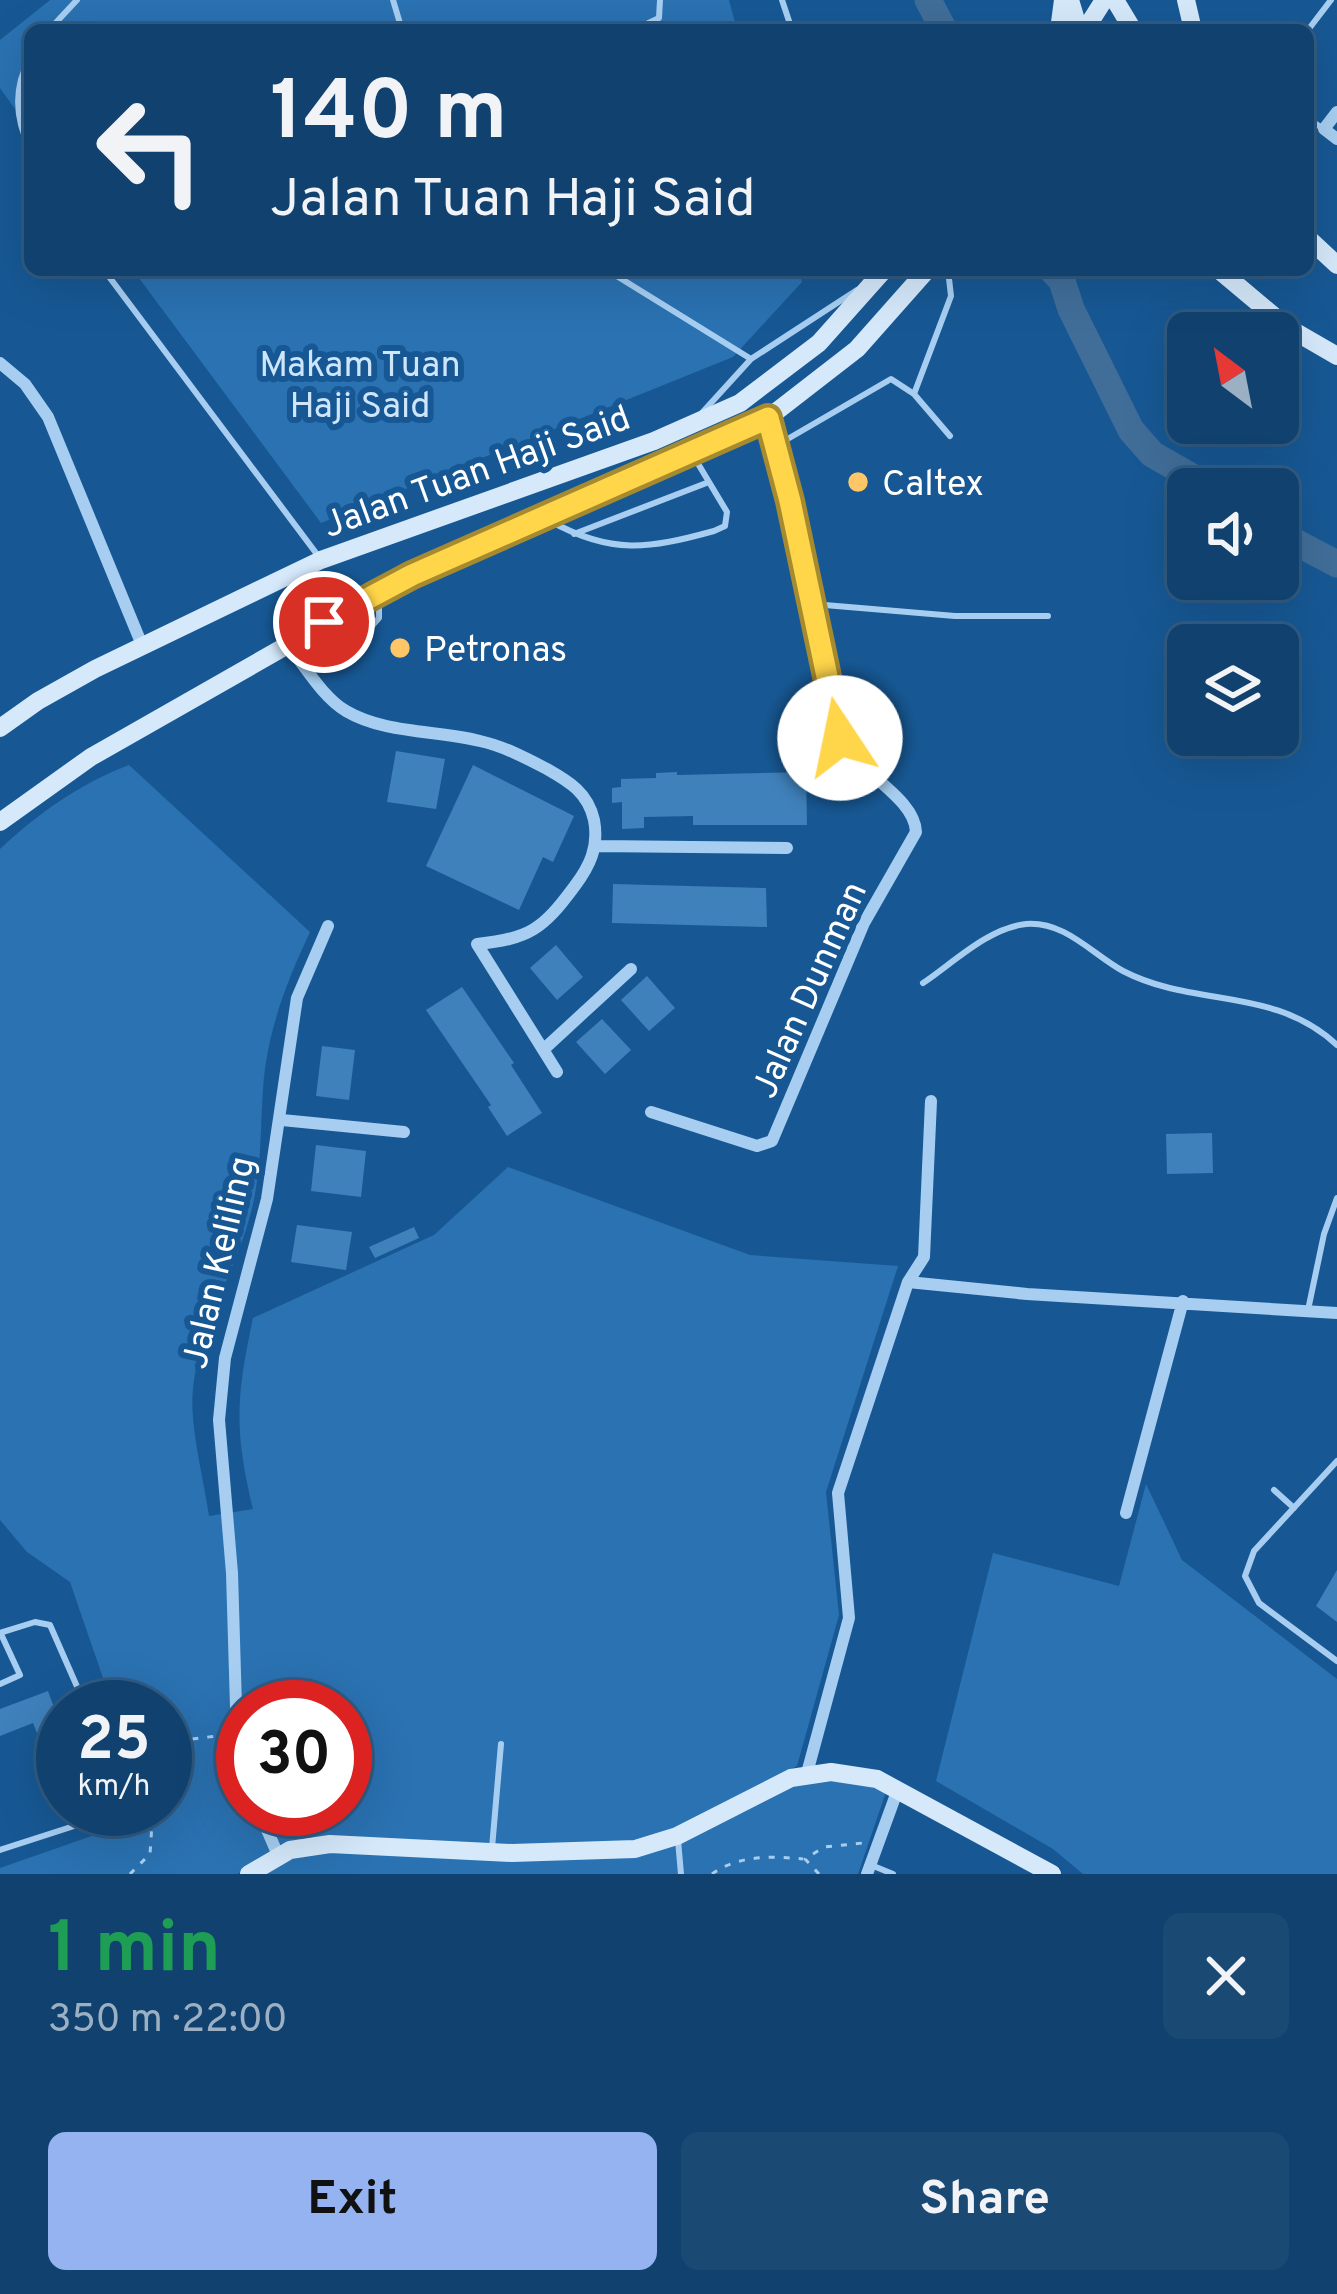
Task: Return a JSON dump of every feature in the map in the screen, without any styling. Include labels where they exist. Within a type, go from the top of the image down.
[{"type":"main road","name":"Jalan Tuan Haji Said","points":[[0,728],[38,701],[142,645],[321,560],[690,427],[740,403],[819,343],[878,276]]},
{"type":"main road","name":"Jalan Tuan Haji Said","points":[[0,822],[91,757],[379,593],[768,418],[857,349],[922,276]]},
{"type":"main road","points":[[890,315],[938,276]]},
{"type":"main road","points":[[1225,276],[1287,327],[1337,356]]},
{"type":"main road","points":[[249,1874],[278,1855],[330,1844],[492,1852],[635,1849],[677,1836],[771,1786],[807,1774],[854,1774],[898,1789],[1052,1874]]},
{"type":"street","points":[[1337,112],[1324,129],[1337,140]]},
{"type":"street","points":[[0,363],[25,384],[48,417],[142,645]]},
{"type":"street","name":"Jalan Dunman","points":[[651,1112],[757,1146],[772,1141],[864,923],[916,832],[911,812],[859,766],[840,738],[768,418]]},
{"type":"street","points":[[294,638],[342,709],[370,722],[482,741],[529,759],[586,796],[597,846],[584,874],[539,927],[515,940],[477,944],[557,1072]]},
{"type":"street","points":[[597,846],[787,848]]},
{"type":"street","name":"Jalan Keliling","points":[[236,1680],[220,1420],[225,1358],[267,1199],[297,998],[328,926]]},
{"type":"street","points":[[543,1050],[631,969]]},
{"type":"street","points":[[807,1774],[849,1618],[838,1493],[908,1282],[924,1257],[931,1101]]},
{"type":"street","points":[[282,1120],[404,1132]]},
{"type":"street","points":[[908,1282],[1027,1294],[1337,1312]]},
{"type":"street","points":[[1126,1514],[1183,1301]]},
{"type":"street","points":[[869,1869],[898,1789]]},
{"type":"street","points":[[269,1836],[278,1855]]},
{"type":"lane","points":[[55,24],[77,0]]},
{"type":"lane","points":[[646,24],[659,18],[659,0]]},
{"type":"lane","points":[[24,69],[17,104],[24,137]]},
{"type":"lane","points":[[1314,123],[1324,129]]},
{"type":"lane","points":[[108,276],[321,560]]},
{"type":"lane","points":[[618,276],[751,359]]},
{"type":"lane","points":[[690,427],[751,359],[877,276]]},
{"type":"lane","points":[[914,394],[951,296],[946,276]]},
{"type":"lane","points":[[777,445],[891,379],[914,394],[950,436]]},
{"type":"lane","points":[[543,517],[574,534],[614,546],[641,548],[714,532],[728,519],[692,454]]},
{"type":"lane","points":[[574,534],[709,482]]},
{"type":"lane","points":[[294,638],[330,647],[349,642],[379,617],[379,593]]},
{"type":"lane","points":[[813,604],[955,616],[1048,616]]},
{"type":"lane","points":[[923,983],[1001,931],[1026,924],[1048,926],[1076,938],[1123,971],[1284,1010],[1312,1022],[1337,1045]]},
{"type":"lane","points":[[1308,1310],[1337,1198]]},
{"type":"lane","points":[[1337,1461],[1253,1551],[1245,1576],[1259,1603],[1337,1661]]},
{"type":"lane","points":[[1274,1490],[1294,1508]]},
{"type":"lane","points":[[0,1684],[20,1675],[0,1633],[35,1622],[50,1625],[74,1680]]},
{"type":"lane","points":[[492,1852],[501,1744]]},
{"type":"lane","points":[[0,1850],[43,1836]]},
{"type":"lane","points":[[677,1836],[681,1874]]},
{"type":"lane","points":[[869,1869],[893,1874]]},
{"type":"path","points":[[130,1874],[150,1854],[151,1836]]},
{"type":"path","points":[[712,1874],[751,1859],[805,1859],[844,1842],[866,1844]]},
{"type":"path","points":[[805,1859],[818,1874]]},
{"type":"green space","points":[[50,0],[729,0],[735,24],[24,24],[24,122],[0,88],[0,40]]},
{"type":"green space","name":"Makam Tuan Haji Said","points":[[137,276],[800,276],[802,282],[733,357],[321,523]]},
{"type":"green space","points":[[129,765],[310,932],[273,1028],[250,1216],[209,1323],[193,1389],[193,1419],[209,1516],[253,1509],[240,1414],[253,1318],[434,1235],[508,1167],[750,1255],[898,1266],[826,1492],[839,1615],[797,1766],[677,1831],[635,1844],[284,1846],[238,1874],[0,1874],[0,1868],[92,1836],[192,1836],[192,1680],[104,1680],[70,1582],[27,1552],[0,1520],[0,849],[93,781]]},
{"type":"green space","points":[[1146,1484],[1182,1560],[1337,1679],[1337,1874],[1083,1874],[1053,1849],[936,1781],[993,1553],[1119,1586]]},
{"type":"green space","points":[[806,1777],[887,1789],[858,1874],[261,1874],[271,1864],[327,1849],[631,1854]]},
{"type":"building","points":[[396,751],[445,759],[436,809],[387,802]]},
{"type":"building","points":[[473,765],[574,816],[553,862],[543,857],[519,910],[426,866]]},
{"type":"building","points":[[677,772],[806,772],[807,825],[693,825],[693,816],[644,817],[644,828],[622,829],[622,802],[612,803],[612,788],[621,787],[621,779]]},
{"type":"building","points":[[613,884],[766,888],[767,927],[612,923]]},
{"type":"building","points":[[556,945],[583,977],[557,1000],[530,968]]},
{"type":"building","points":[[647,976],[675,1008],[649,1031],[621,1000]]},
{"type":"building","points":[[462,987],[542,1113],[507,1136],[426,1010]]},
{"type":"building","points":[[602,1019],[631,1050],[605,1074],[576,1042]]},
{"type":"building","points":[[322,1046],[355,1050],[349,1100],[316,1096]]},
{"type":"building","points":[[1212,1133],[1213,1173],[1167,1174],[1166,1134]]},
{"type":"building","points":[[316,1145],[366,1151],[361,1197],[311,1191]]},
{"type":"building","points":[[297,1225],[352,1232],[346,1270],[291,1262]]},
{"type":"building","points":[[414,1227],[419,1238],[375,1258],[369,1247]]},
{"type":"building","points":[[1337,1570],[1337,1622],[1316,1606]]},
{"type":"building","points":[[36,1696],[36,1730],[33,1723],[0,1736],[0,1709]]},
{"type":"waterway","points":[[928,0],[941,24]]},
{"type":"waterway","points":[[1057,276],[1131,430],[1152,454],[1176,468]]},
{"type":"waterway","points":[[1299,544],[1337,564]]},
{"type":"place","name":"Caltex","points":[[858,482]]},
{"type":"place","name":"Petronas","points":[[400,648]]},
{"type":"route","points":[[324,622],[412,575],[768,418],[840,738]]}]
